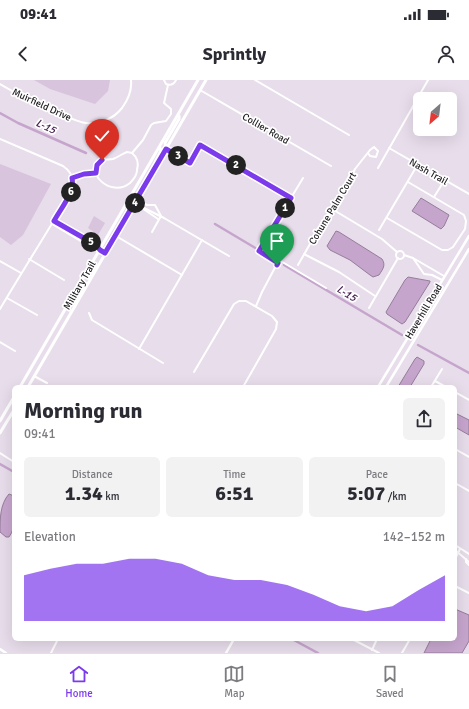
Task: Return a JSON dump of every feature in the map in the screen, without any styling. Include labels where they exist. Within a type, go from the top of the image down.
[{"type":"main road","name":"Military Trail","points":[[21,385],[160,148],[198,80]]},
{"type":"main road","name":"Military Trail","points":[[29,385],[115,236],[137,202],[206,80]]},
{"type":"main road","points":[[166,149],[165,143],[179,119],[179,114]]},
{"type":"main road","points":[[150,177],[150,172],[161,151],[160,148]]},
{"type":"main road","points":[[0,422],[12,401]]},
{"type":"main road","points":[[0,433],[12,413]]},
{"type":"street","name":"Muirfield Drive","points":[[0,84],[53,110],[82,122],[92,123],[110,118],[120,111],[129,97],[131,80]]},
{"type":"street","points":[[164,80],[168,85]]},
{"type":"street","points":[[168,85],[172,84],[176,80]]},
{"type":"street","points":[[255,80],[349,135]]},
{"type":"street","points":[[378,168],[428,80]]},
{"type":"street","points":[[132,153],[143,140],[153,124],[166,121],[171,114],[171,109],[164,103],[168,85]]},
{"type":"street","name":"Collier Road","points":[[200,90],[331,166]]},
{"type":"street","points":[[0,139],[63,166],[68,170],[73,184],[71,192],[0,309]]},
{"type":"street","points":[[166,149],[190,163],[200,145],[291,198]]},
{"type":"street","name":"Cohune Palm Court","points":[[298,265],[344,191],[354,169],[368,153],[374,147],[378,151],[376,157],[370,156],[368,153]]},
{"type":"street","name":"Nash Trail","points":[[389,148],[469,194]]},
{"type":"street","points":[[127,152],[132,153],[137,159],[138,169],[133,179],[126,185],[120,187],[109,186],[99,180],[96,173],[96,166],[100,161],[116,158],[127,152]]},
{"type":"street","points":[[379,230],[415,169]]},
{"type":"street","points":[[72,178],[84,174],[96,173]]},
{"type":"street","points":[[303,178],[259,251],[326,288]]},
{"type":"street","points":[[434,197],[444,180]]},
{"type":"street","points":[[387,218],[442,250],[448,250],[453,247],[466,226],[464,215],[408,182]]},
{"type":"street","points":[[137,202],[139,206],[154,215],[229,256]]},
{"type":"street","points":[[137,202],[147,205],[155,205],[158,210],[161,216],[152,232]]},
{"type":"street","points":[[332,209],[382,239],[397,252],[396,255],[398,258]]},
{"type":"street","points":[[154,215],[158,210]]},
{"type":"street","points":[[54,221],[96,245],[105,253]]},
{"type":"street","points":[[52,224],[94,249],[100,250]]},
{"type":"street","points":[[115,236],[182,275]]},
{"type":"street","name":"Haverhill Road","points":[[379,385],[469,236]]},
{"type":"street","points":[[139,348],[202,240]]},
{"type":"street","name":"Haverhill Road","points":[[387,385],[469,249]]},
{"type":"street","points":[[397,252],[402,251],[404,255],[414,258],[444,276]]},
{"type":"street","points":[[304,254],[339,272],[375,296]]},
{"type":"street","points":[[369,308],[398,258],[402,258],[404,255]]},
{"type":"street","points":[[414,258],[424,274],[432,275],[442,280]]},
{"type":"street","points":[[29,259],[64,280]]},
{"type":"street","points":[[0,261],[21,273]]},
{"type":"street","points":[[256,306],[279,262]]},
{"type":"street","points":[[6,298],[37,315]]},
{"type":"street","points":[[194,372],[234,304],[244,300],[274,317],[277,322],[277,327],[244,385]]},
{"type":"street","points":[[89,313],[92,320],[164,363]]},
{"type":"street","points":[[407,338],[413,342]]},
{"type":"street","points":[[0,342],[15,351]]},
{"type":"street","points":[[433,385],[442,369]]},
{"type":"street","points":[[34,376],[47,384]]},
{"type":"street","points":[[435,381],[442,385]]},
{"type":"street","points":[[457,393],[469,400]]},
{"type":"street","points":[[457,450],[469,456]]},
{"type":"street","points":[[0,453],[12,461]]},
{"type":"street","points":[[457,484],[469,491]]},
{"type":"street","points":[[457,547],[469,554]]},
{"type":"street","points":[[460,549],[458,552],[469,562]]},
{"type":"street","points":[[466,559],[466,562],[469,565]]},
{"type":"street","points":[[457,587],[469,593]]},
{"type":"street","points":[[51,653],[57,641]]},
{"type":"street","points":[[226,653],[233,641]]},
{"type":"street","points":[[356,641],[379,653]]},
{"type":"street","points":[[372,650],[376,641]]},
{"type":"street","points":[[402,653],[409,641]]},
{"type":"street","points":[[0,649],[6,653]]},
{"type":"shaded area","points":[[34,80],[110,80],[108,91],[95,104],[50,89]]},
{"type":"shaded area","points":[[0,164],[51,184],[23,235],[11,245],[0,237]]},
{"type":"shaded area","points":[[421,198],[449,215],[441,229],[412,211]]},
{"type":"shaded area","points":[[94,216],[105,223],[98,235],[88,228]]},
{"type":"shaded area","points":[[336,231],[382,259],[384,265],[379,275],[373,277],[350,260],[330,250],[327,246]]},
{"type":"shaded area","points":[[408,277],[430,282],[405,322],[402,324],[386,312]]},
{"type":"shaded area","points":[[417,357],[424,361],[424,364],[411,385],[399,385]]},
{"type":"shaded area","points":[[457,414],[469,420],[469,435],[457,428]]},
{"type":"shaded area","points":[[9,494],[12,495],[12,533],[9,537],[6,537],[0,532],[0,517],[6,498]]},
{"type":"shaded area","points":[[457,610],[469,615],[469,641],[462,653],[424,653],[430,641],[457,641]]},
{"type":"waterway","name":"L-15","points":[[0,113],[18,123],[86,153]]},
{"type":"waterway","name":"L-15","points":[[215,224],[257,249]]},
{"type":"waterway","name":"L-15","points":[[284,265],[402,335]]},
{"type":"waterway","name":"L-15","points":[[418,345],[469,373]]},
{"type":"waterway","points":[[0,464],[12,471]]},
{"type":"waterway","points":[[296,641],[318,653]]},
{"type":"route","points":[[102,160],[95,168],[96,173],[84,174],[72,178],[73,184],[71,192],[54,221],[96,245],[105,253],[166,149],[190,163],[200,145],[291,198],[259,251],[278,263],[277,265]]}]
